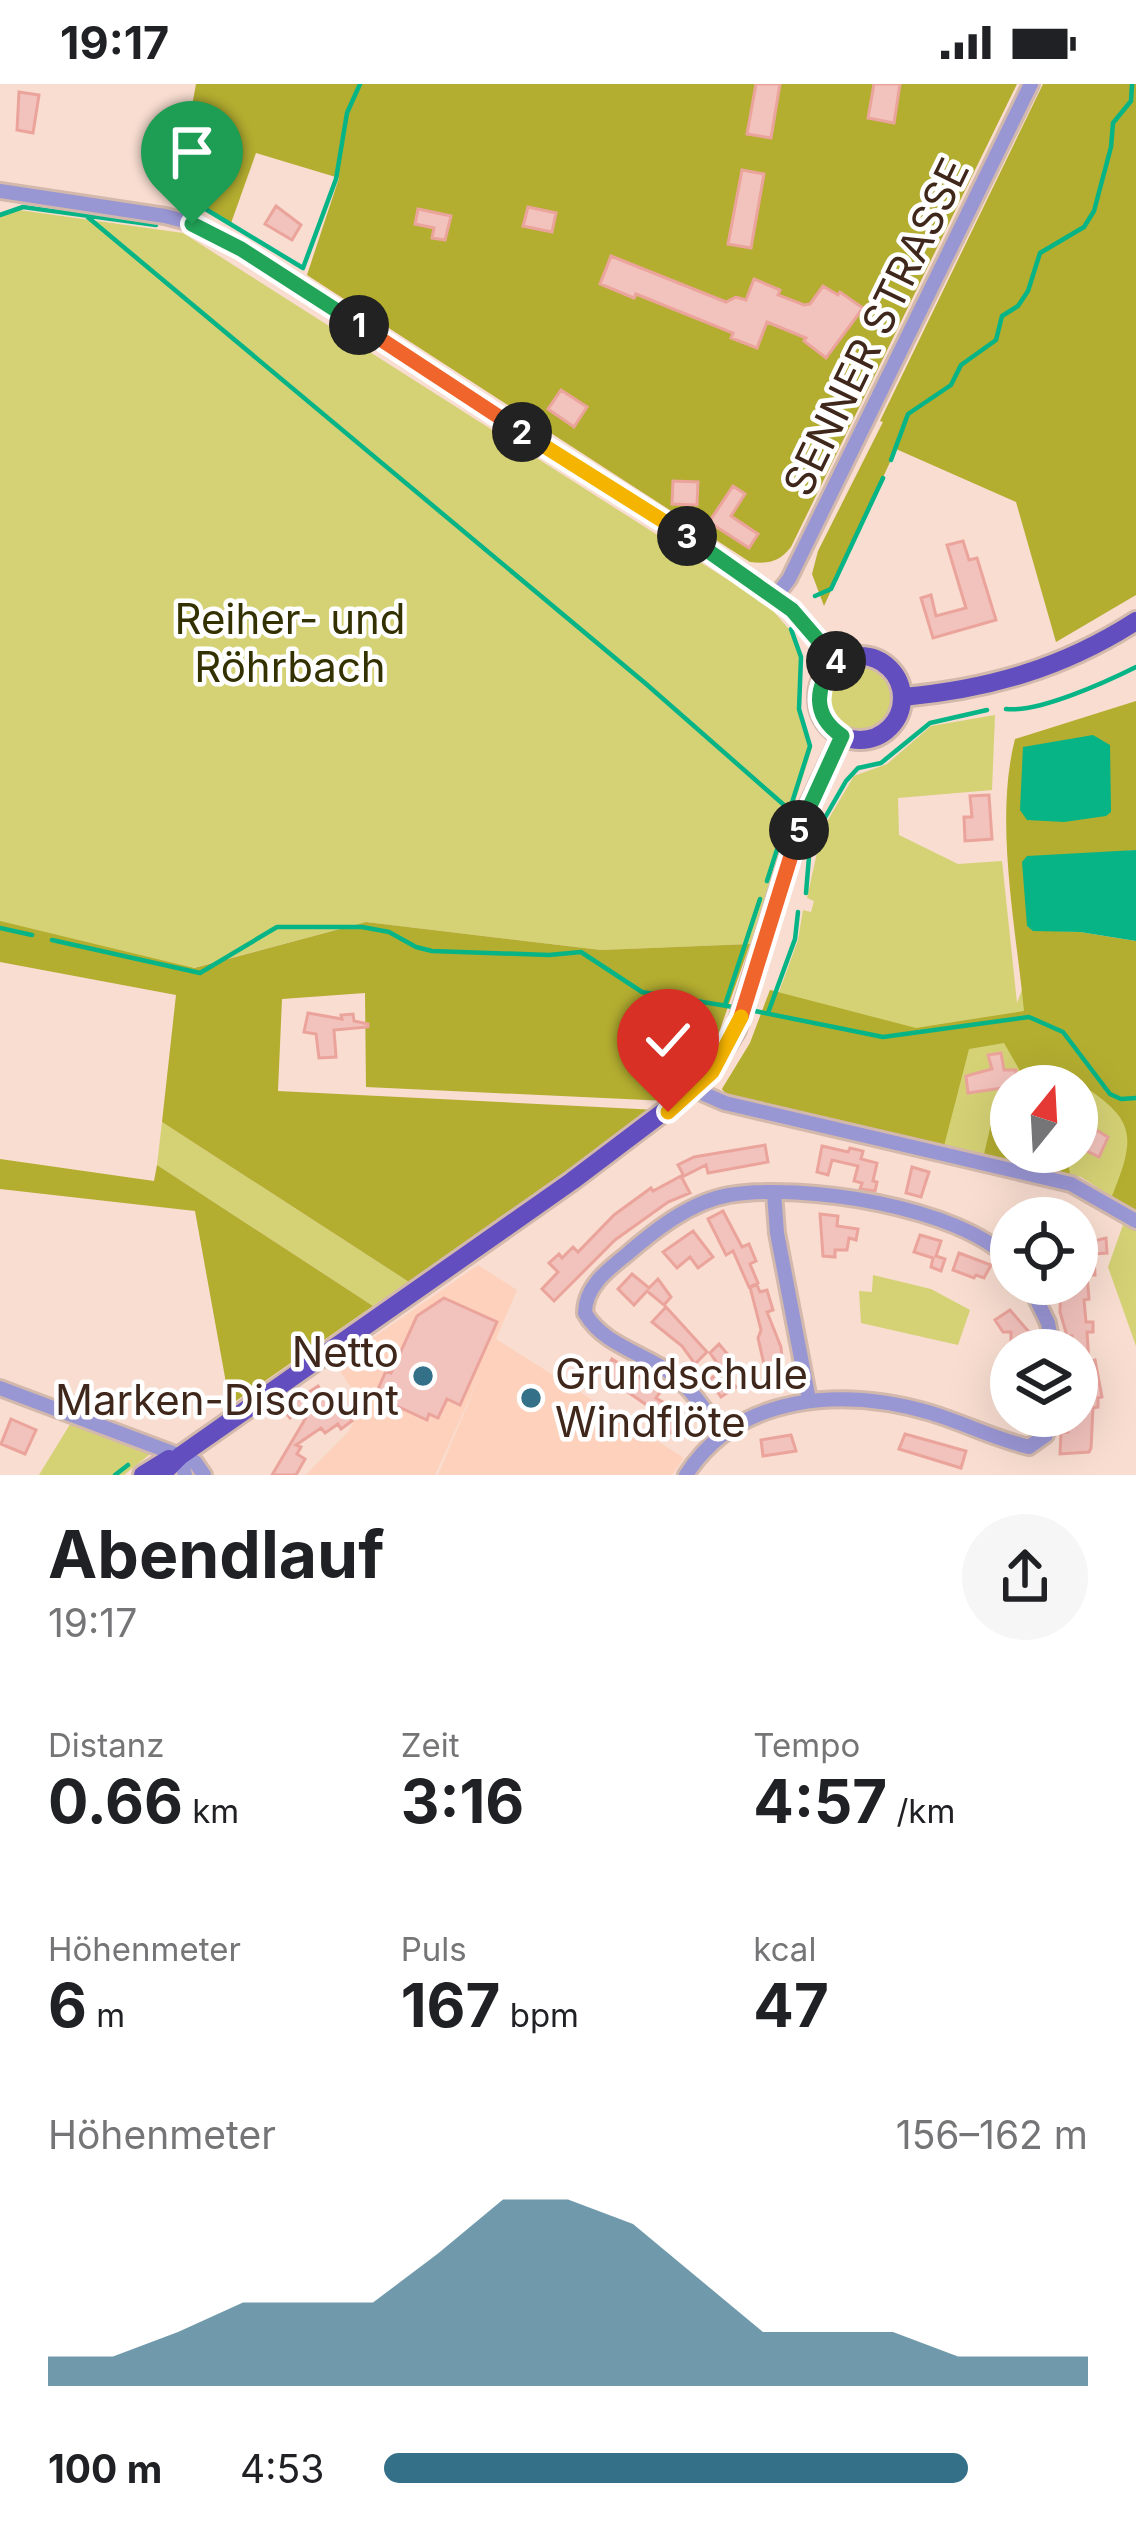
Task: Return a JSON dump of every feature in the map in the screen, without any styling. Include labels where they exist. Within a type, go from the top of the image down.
[{"type":"main road","points":[[903,697],[1021,678],[1077,655],[1136,621]]},
{"type":"main road","points":[[858,655],[884,662],[895,672],[903,697],[900,714],[881,735],[856,740],[842,736],[821,715],[818,698],[821,681],[836,662],[858,655]]},
{"type":"main road","points":[[161,1475],[183,1466],[695,1090],[722,1059],[744,1008],[800,827],[842,736]]},
{"type":"main road","points":[[142,1475],[163,1461],[183,1466]]},
{"type":"street","name":"SENNER STRASSE","points":[[776,596],[798,560],[1031,84]]},
{"type":"street","points":[[0,191],[165,216],[241,249],[776,596],[815,633],[836,662]]},
{"type":"street","points":[[695,1090],[725,1103],[1071,1184],[1136,1221]]},
{"type":"street","points":[[722,1435],[700,1401],[673,1375],[591,1323],[585,1301],[610,1267],[681,1215],[728,1196],[800,1191],[905,1210],[979,1236],[990,1245]]},
{"type":"street","points":[[774,1193],[808,1400]]},
{"type":"street","points":[[0,1388],[183,1466],[195,1462],[204,1475]]},
{"type":"street","points":[[686,1475],[722,1435],[778,1407],[808,1400],[889,1402],[990,1434]]},
{"type":"street","points":[[998,1437],[1029,1447],[1043,1437]]},
{"type":"shaded area","points":[[196,84],[1017,84],[791,547],[778,559],[763,563],[750,562],[307,275],[339,178],[256,153],[230,226],[188,201],[175,199]]},
{"type":"shaded area","points":[[1043,84],[1136,84],[1136,595],[1056,642],[1016,502],[896,449],[824,606],[812,574],[818,551]]},
{"type":"shaded area","points":[[1136,701],[1136,850],[1088,855],[1027,926],[1136,941],[1136,1212],[1112,1196],[1125,1159],[1126,1132],[1122,1120],[1098,1096],[1098,1065],[1017,1065],[1004,1043],[969,1049],[944,1146],[728,1096],[722,1089],[750,1043],[770,990],[916,1028],[1024,1011],[1007,839],[1006,804],[1015,739]]},
{"type":"shaded area","points":[[1093,735],[1110,745],[1111,812],[1064,822],[1027,820],[1020,810],[1023,747]]},
{"type":"shaded area","points":[[1136,850],[1136,941],[1033,931],[1027,926],[1022,862],[1027,856]]},
{"type":"shaded area","points":[[0,921],[194,968],[366,922],[601,950],[750,944],[710,1058],[668,1101],[366,1087],[365,993],[282,999],[278,1091],[658,1110],[409,1282],[162,1122],[176,995],[0,962]]},
{"type":"shaded area","points":[[0,1159],[154,1181],[157,1165],[373,1306],[230,1405],[195,1211],[0,1189]]},
{"type":"shaded area","points":[[478,1265],[517,1290],[496,1339],[684,1458],[672,1475],[438,1475],[484,1366],[435,1475],[306,1475],[348,1432],[363,1405],[335,1364]]},
{"type":"green space","name":"Reiher- und Röhrbach","points":[[19,210],[183,233],[769,606],[793,634],[803,656],[800,708],[812,748],[750,944],[601,950],[366,922],[178,972],[0,929],[0,215]]},
{"type":"green space","points":[[861,663],[886,673],[896,698],[886,723],[861,733],[836,723],[826,698],[836,673]]},
{"type":"green space","points":[[995,715],[992,790],[898,798],[899,835],[958,864],[1002,861],[1017,1003],[1031,965],[1136,969],[1136,1212],[1081,1177],[1064,1173],[1098,1173],[1098,1065],[990,1065],[990,1156],[728,1096],[722,1089],[750,1043],[770,990],[779,992],[798,940],[803,910],[811,912],[814,901],[807,898],[822,830],[854,776],[887,764],[931,726]]},
{"type":"green space","points":[[162,1122],[409,1282],[373,1306],[157,1165]]},
{"type":"green space","points":[[1124,1222],[1136,1230],[1136,1346],[1108,1267]]},
{"type":"green space","points":[[873,1275],[931,1289],[970,1310],[958,1345],[861,1323],[859,1291],[872,1292]]},
{"type":"green space","points":[[72,1421],[154,1451],[124,1475],[39,1475]]},
{"type":"building","points":[[756,84],[780,84],[771,138],[747,134]]},
{"type":"building","points":[[874,84],[900,84],[894,123],[868,118]]},
{"type":"building","points":[[19,92],[39,95],[33,133],[17,130]]},
{"type":"building","points":[[742,170],[764,174],[751,248],[728,244]]},
{"type":"building","points":[[276,206],[301,225],[292,240],[265,224]]},
{"type":"building","points":[[528,207],[556,213],[552,232],[523,226]]},
{"type":"building","points":[[418,209],[451,216],[445,240],[432,238],[434,228],[415,224]]},
{"type":"building","points":[[611,256],[726,302],[736,297],[746,300],[754,279],[804,305],[823,286],[863,308],[826,358],[806,338],[767,322],[757,348],[731,338],[733,333],[600,284]]},
{"type":"building","points":[[561,390],[587,407],[574,427],[548,409]]},
{"type":"building","points":[[673,481],[698,482],[697,505],[672,504]]},
{"type":"building","points":[[733,486],[745,494],[731,516],[758,534],[749,548],[709,522]]},
{"type":"building","points":[[963,541],[969,560],[977,558],[996,620],[933,638],[921,598],[931,595],[936,616],[966,608],[947,545]]},
{"type":"building","points":[[989,795],[992,839],[965,841],[964,817],[972,817],[970,796]]},
{"type":"building","points":[[308,1013],[342,1019],[341,1015],[353,1014],[354,1021],[368,1027],[334,1030],[336,1057],[319,1058],[316,1034],[304,1032]]},
{"type":"building","points":[[1001,1053],[1003,1065],[991,1065],[988,1055]]},
{"type":"building","points":[[990,1070],[990,1090],[968,1093],[966,1076]]},
{"type":"building","points":[[1098,1131],[1108,1137],[1098,1156]]},
{"type":"building","points":[[765,1145],[768,1162],[708,1173],[706,1165],[684,1176],[678,1165],[694,1157]]},
{"type":"building","points":[[822,1146],[863,1151],[861,1159],[877,1163],[875,1191],[860,1189],[862,1183],[854,1181],[858,1166],[832,1160],[828,1175],[817,1172]]},
{"type":"building","points":[[912,1167],[929,1172],[921,1197],[906,1193]]},
{"type":"building","points":[[681,1176],[690,1193],[668,1202],[615,1240],[554,1301],[542,1289],[558,1272],[549,1263],[559,1254],[562,1258],[573,1247],[578,1252],[614,1215],[651,1188]]},
{"type":"building","points":[[723,1211],[742,1247],[749,1244],[756,1261],[750,1264],[758,1283],[749,1287],[733,1251],[726,1255],[708,1219]]},
{"type":"building","points":[[820,1214],[838,1216],[837,1226],[858,1229],[856,1240],[849,1238],[847,1250],[835,1250],[835,1257],[823,1256]]},
{"type":"building","points":[[693,1231],[713,1257],[698,1268],[690,1257],[677,1268],[663,1252]]},
{"type":"building","points":[[920,1235],[941,1241],[936,1256],[945,1259],[941,1271],[931,1267],[933,1258],[914,1252]]},
{"type":"building","points":[[1106,1238],[1107,1253],[1098,1254],[1098,1240]]},
{"type":"building","points":[[959,1253],[990,1265],[984,1278],[953,1270]]},
{"type":"building","points":[[632,1274],[649,1288],[658,1279],[671,1297],[664,1305],[647,1291],[634,1305],[618,1289]]},
{"type":"building","points":[[757,1285],[760,1292],[767,1290],[773,1310],[767,1312],[781,1347],[783,1369],[766,1373],[750,1287]]},
{"type":"building","points":[[444,1298],[497,1322],[460,1405],[447,1399],[438,1418],[429,1414],[427,1420],[375,1396],[417,1316]]},
{"type":"building","points":[[1060,1305],[1084,1305],[1086,1322],[1093,1322],[1093,1329],[1065,1329]]},
{"type":"building","points":[[666,1307],[707,1352],[695,1364],[682,1346],[652,1322]]},
{"type":"building","points":[[1010,1310],[1026,1329],[1001,1329],[995,1320]]},
{"type":"building","points":[[719,1344],[734,1362],[723,1369],[736,1387],[721,1397],[709,1380],[722,1370],[710,1353]]},
{"type":"building","points":[[612,1359],[661,1391],[656,1398],[691,1419],[682,1432],[674,1428],[671,1433],[662,1427],[667,1419],[603,1375]]},
{"type":"building","points":[[318,1386],[333,1409],[340,1404],[352,1421],[325,1433],[321,1428],[296,1445],[301,1447],[297,1454],[305,1459],[296,1475],[272,1475],[317,1399],[290,1418],[283,1409]]},
{"type":"building","points":[[11,1419],[36,1430],[25,1454],[1,1444]]},
{"type":"building","points":[[905,1434],[966,1451],[961,1468],[899,1449]]},
{"type":"building","points":[[791,1435],[796,1451],[763,1456],[761,1440]]},
{"type":"building","points":[[1061,1437],[1092,1437],[1089,1452],[1060,1454]]},
{"type":"waterway","points":[[177,197],[189,199],[303,268],[336,179],[347,113],[360,84]]},
{"type":"waterway","points":[[891,460],[908,414],[951,385],[961,365],[996,340],[1002,316],[1018,306],[1028,291],[1040,253],[1084,227],[1094,211],[1113,123],[1131,101],[1132,84]]},
{"type":"waterway","points":[[0,215],[23,207],[156,225]]},
{"type":"waterway","points":[[84,214],[784,805]]},
{"type":"waterway","points":[[815,596],[831,589],[883,478]]},
{"type":"waterway","points":[[767,881],[810,746],[799,709],[801,657],[791,629]]},
{"type":"waterway","points":[[1006,709],[1053,701],[1136,667]]},
{"type":"waterway","points":[[806,893],[809,857],[819,828],[858,768],[881,763],[930,723],[987,710]]},
{"type":"waterway","points":[[725,1005],[760,899]]},
{"type":"waterway","points":[[768,1013],[795,939],[798,912]]},
{"type":"waterway","points":[[52,940],[200,973],[277,927],[362,927],[389,932],[432,951],[581,952],[642,992],[739,1008]]},
{"type":"waterway","points":[[0,928],[32,935]]},
{"type":"waterway","points":[[750,1010],[883,1037],[1029,1017],[1063,1032],[1110,1094],[1136,1098]]},
{"type":"waterway","points":[[115,1475],[128,1465]]},
{"type":"place","name":"Netto Marken-Discount","points":[[423,1376]]},
{"type":"place","name":"Grundschule Windflöte","points":[[531,1398]]},
{"type":"route","points":[[192,224],[241,249],[724,560],[776,596],[832,654],[836,662],[821,681],[818,698],[821,715],[842,736],[800,827],[736,1030],[712,1072],[668,1112]]}]
